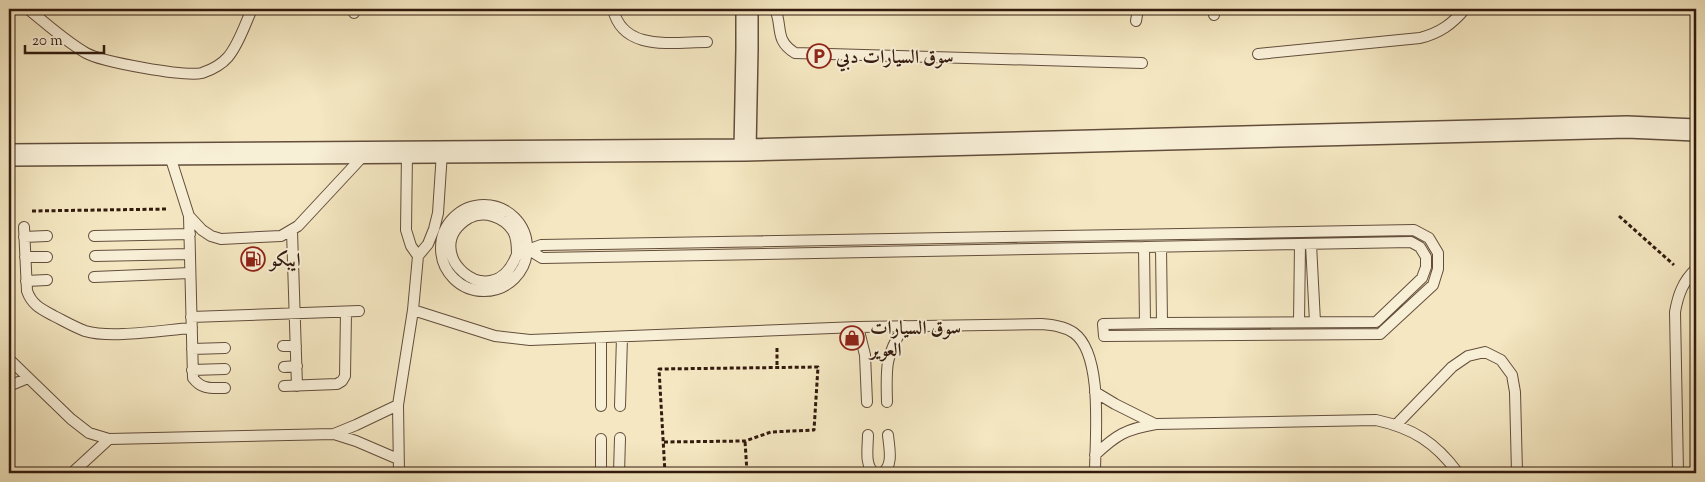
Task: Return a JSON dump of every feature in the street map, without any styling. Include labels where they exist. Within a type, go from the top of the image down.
[{"type":"street","points":[[744,150],[747,9]]},
{"type":"street","points":[[9,154],[744,150],[1628,127],[1696,130]]},
{"type":"lane","points":[[28,9],[69,42],[88,54],[109,61],[186,74],[202,73],[216,67],[228,57],[252,9]]},
{"type":"lane","points":[[613,9],[624,31],[636,39],[650,42],[707,42]]},
{"type":"lane","points":[[775,9],[780,35],[786,47],[795,53],[1142,63]]},
{"type":"lane","points":[[1136,21],[1138,9]]},
{"type":"lane","points":[[1258,54],[1420,38],[1446,28],[1465,9]]},
{"type":"lane","points":[[188,212],[202,230],[211,236],[221,239],[281,236],[298,226],[367,152]]},
{"type":"lane","points":[[407,152],[406,230],[411,246],[418,256]]},
{"type":"lane","points":[[399,473],[398,405],[413,310],[418,256],[428,244],[438,213],[442,152]]},
{"type":"lane","points":[[169,154],[188,212],[193,378],[198,385],[205,388],[226,388]]},
{"type":"lane","points":[[516,254],[541,245],[1414,230],[1429,238],[1438,253],[1438,269],[1432,285],[1380,334],[1104,336],[1103,324],[1376,322],[1422,278],[1426,267],[1426,256],[1420,247],[1411,242],[542,258],[521,271],[511,282],[498,289],[483,291],[468,288],[456,280],[446,269],[441,255],[441,240],[446,226],[456,214],[469,207],[484,204],[498,207],[511,214],[541,245]]},
{"type":"lane","points":[[473,216],[496,217],[513,232],[516,254],[513,264],[505,273],[495,279],[484,281],[472,279],[455,264],[451,242],[463,222],[473,216]]},
{"type":"lane","points":[[521,225],[528,249],[521,271]]},
{"type":"lane","points":[[292,231],[298,386]]},
{"type":"lane","points":[[47,236],[24,232],[27,291],[30,299],[36,306],[86,331],[112,334],[192,328]]},
{"type":"lane","points":[[94,236],[190,234]]},
{"type":"lane","points":[[516,243],[542,258]]},
{"type":"lane","points":[[1299,322],[1300,244]]},
{"type":"lane","points":[[1311,244],[1315,322]]},
{"type":"lane","points":[[1144,247],[1145,323]]},
{"type":"lane","points":[[1161,247],[1162,323]]},
{"type":"lane","points":[[95,256],[190,254]]},
{"type":"lane","points":[[25,257],[47,257]]},
{"type":"lane","points":[[1678,473],[1675,312],[1679,293],[1688,277],[1696,269]]},
{"type":"lane","points":[[94,277],[190,273]]},
{"type":"lane","points":[[26,281],[47,280]]},
{"type":"lane","points":[[413,310],[495,336],[530,340],[858,327],[1041,324],[1058,326],[1074,333],[1085,346],[1091,363],[1095,392],[1095,473]]},
{"type":"lane","points":[[191,317],[359,311]]},
{"type":"lane","points":[[284,386],[337,384],[342,381],[345,376],[346,312]]},
{"type":"lane","points":[[887,402],[886,371],[889,355],[904,326]]},
{"type":"lane","points":[[858,327],[865,356],[867,402]]},
{"type":"lane","points":[[620,406],[622,337]]},
{"type":"lane","points":[[600,338],[601,406]]},
{"type":"lane","points":[[283,346],[296,346]]},
{"type":"lane","points":[[192,349],[225,348]]},
{"type":"lane","points":[[1396,425],[1452,367],[1468,356],[1485,352],[1501,360],[1512,375],[1515,392],[1517,473]]},
{"type":"lane","points":[[9,359],[71,420],[89,433],[109,439],[334,434],[356,440],[398,459]]},
{"type":"lane","points":[[284,367],[297,366]]},
{"type":"lane","points":[[192,370],[225,369]]},
{"type":"lane","points":[[9,386],[28,378]]},
{"type":"lane","points":[[1095,392],[1156,424]]},
{"type":"lane","points":[[334,434],[398,405]]},
{"type":"lane","points":[[1095,456],[1112,439],[1133,428],[1156,424],[1376,420],[1396,425],[1423,437],[1445,456],[1458,473]]},
{"type":"lane","points":[[868,435],[868,464],[870,469],[876,473]]},
{"type":"lane","points":[[882,473],[888,469],[889,464],[888,435]]},
{"type":"lane","points":[[619,473],[620,438]]},
{"type":"lane","points":[[72,473],[109,439]]},
{"type":"lane","points":[[601,439],[601,473]]},
{"type":"path","points":[[9,199],[9,211]]},
{"type":"path","points":[[29,211],[188,212]]},
{"type":"path","points":[[1619,216],[1688,277]]},
{"type":"path","points":[[664,442],[745,441],[771,432],[814,430],[818,367],[659,369],[666,473]]},
{"type":"path","points":[[695,473],[747,472],[745,441]]},
{"type":"place","name":"سوق السيارات دبي","points":[[819,56]]},
{"type":"place","name":"ايبكو","points":[[253,259]]},
{"type":"place","name":"سوق السيارات العوير","points":[[852,338]]}]
